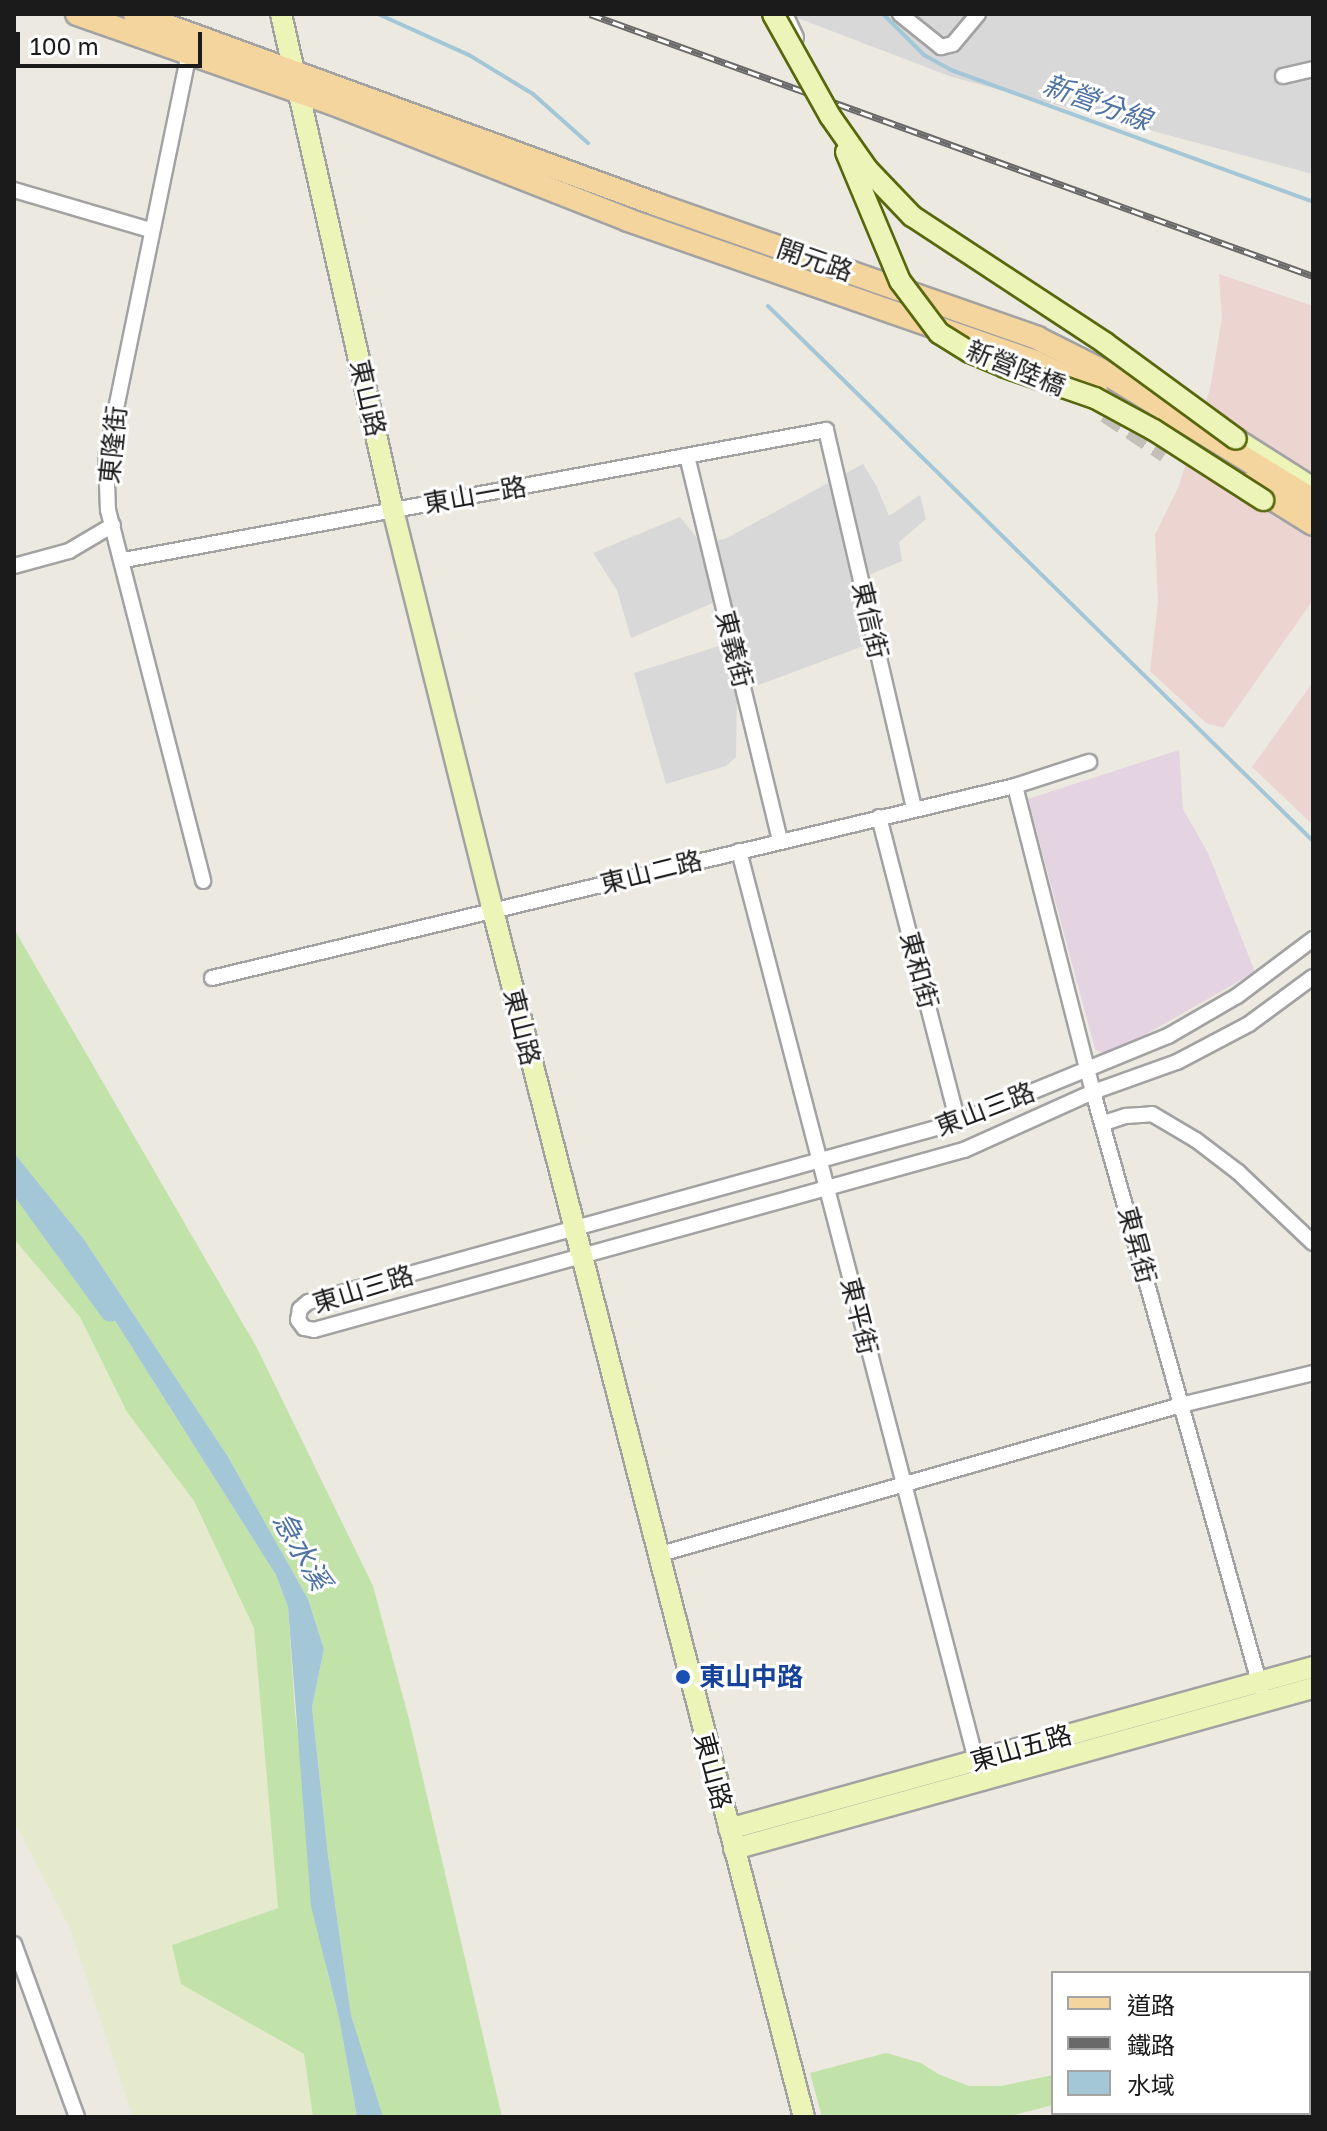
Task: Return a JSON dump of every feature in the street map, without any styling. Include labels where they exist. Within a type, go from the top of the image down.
[{"type":"main road","points":[[77,14],[189,53],[295,81]]},
{"type":"main road","points":[[135,14],[295,81]]},
{"type":"main road","name":"開元路","points":[[295,81],[1037,338],[1099,369],[1313,500]]},
{"type":"main road","name":"開元路","points":[[295,81],[628,220],[1035,362],[1106,396],[1313,524]]},
{"type":"street","name":"東山路","points":[[281,14],[393,510],[657,1555],[804,2117]]},
{"type":"street","name":"新營陸橋","points":[[773,14],[830,116],[868,170],[912,216],[1105,343],[1236,439],[1313,488]]},
{"type":"street","points":[[785,14],[810,67]]},
{"type":"street","points":[[900,14],[941,47],[953,44],[978,14]]},
{"type":"street","name":"東隆街","points":[[189,53],[150,230],[106,456],[108,510],[124,560],[203,881]]},
{"type":"street","points":[[1283,76],[1313,69]]},
{"type":"street","name":"新營陸橋","points":[[830,116],[900,281],[939,333],[970,352],[1005,367],[1095,398],[1154,430],[1313,532]]},
{"type":"street","points":[[14,190],[150,230]]},
{"type":"street","points":[[1050,310],[1079,317]]},
{"type":"street","name":"東山一路","points":[[124,560],[826,430]]},
{"type":"street","name":"東信街","points":[[826,430],[914,809]]},
{"type":"street","name":"東義街","points":[[687,456],[780,841]]},
{"type":"street","points":[[14,566],[69,551],[113,525]]},
{"type":"street","name":"東山二路","points":[[212,978],[1015,786],[1089,762]]},
{"type":"street","name":"東昇街","points":[[1015,786],[1093,1092],[1262,1692]]},
{"type":"street","name":"東和街","points":[[879,817],[958,1122]]},
{"type":"street","name":"東平街","points":[[739,851],[902,1486],[983,1779]]},
{"type":"street","name":"東山三路","points":[[1313,939],[1237,996],[1168,1036],[958,1122],[308,1302],[300,1309],[298,1320],[304,1328],[314,1330],[964,1150],[1093,1092],[1177,1062],[1249,1024],[1313,977]]},
{"type":"street","points":[[1104,1123],[1126,1116],[1152,1114],[1196,1140],[1238,1172],[1313,1243]]},
{"type":"street","points":[[657,1555],[1181,1405],[1313,1373]]},
{"type":"street","name":"東山五路","points":[[731,1839],[983,1779],[1262,1692],[1313,1667]]},
{"type":"street","name":"東山五路","points":[[731,1839],[975,1759],[1262,1692],[1313,1688]]},
{"type":"street","points":[[14,1944],[77,2117]]},
{"type":"shaded area","points":[[787,14],[1313,14],[1313,174],[952,77]]},
{"type":"shaded area","points":[[1219,274],[1313,306],[1313,600],[1223,728],[1206,723],[1150,671],[1158,602],[1155,535],[1178,488],[1210,389],[1222,318]]},
{"type":"shaded area","points":[[863,464],[889,516],[920,495],[926,519],[899,542],[902,561],[862,578],[877,641],[737,693],[736,757],[726,766],[666,784],[634,673],[725,644],[715,602],[631,638],[617,590],[593,553],[680,517],[701,543],[725,539]]},
{"type":"shaded area","points":[[1313,682],[1313,825],[1252,767]]},
{"type":"shaded area","points":[[1179,750],[1183,809],[1208,853],[1255,972],[1108,1056],[1095,1049],[1028,799]]},
{"type":"green space","points":[[14,929],[257,1348],[373,1586],[409,1719],[502,2117],[383,2117],[377,2104],[351,2015],[328,1855],[312,1707],[324,1649],[308,1599],[227,1455],[83,1238],[14,1153]]},
{"type":"green space","points":[[14,1184],[69,1248],[276,1575],[288,1607],[295,1712],[327,1971],[357,2117],[313,2117],[304,2054],[181,1984],[172,1945],[278,1908],[254,1628],[194,1501],[127,1412],[80,1317],[14,1239]]},
{"type":"green space","points":[[14,1239],[80,1317],[127,1412],[194,1501],[254,1628],[278,1908],[173,1945],[181,1984],[304,2054],[313,2117],[133,2117],[70,1928],[14,1821]]},
{"type":"green space","points":[[886,2053],[921,2063],[938,2074],[969,2086],[1001,2086],[1051,2075],[1051,2106],[1006,2117],[822,2117],[810,2073]]},
{"type":"water","points":[[14,1153],[83,1238],[227,1455],[308,1599],[324,1649],[312,1707],[328,1855],[351,2015],[383,2117],[357,2117],[339,2018],[311,1906],[288,1607],[276,1575],[69,1248],[14,1184]]},
{"type":"waterway","points":[[378,14],[469,55],[533,94],[588,143]]},
{"type":"waterway","name":"新營分線","points":[[883,14],[924,55],[951,70],[1313,202]]},
{"type":"waterway","points":[[768,306],[1313,841]]},
{"type":"waterway","name":"急水溪","points":[[14,1177],[111,1311]]},
{"type":"tunnel","points":[[1106,413],[1166,453]]},
{"type":"railway","points":[[590,14],[1313,276]]},
{"type":"place","name":"東山中路","points":[[683,1677]]}]
